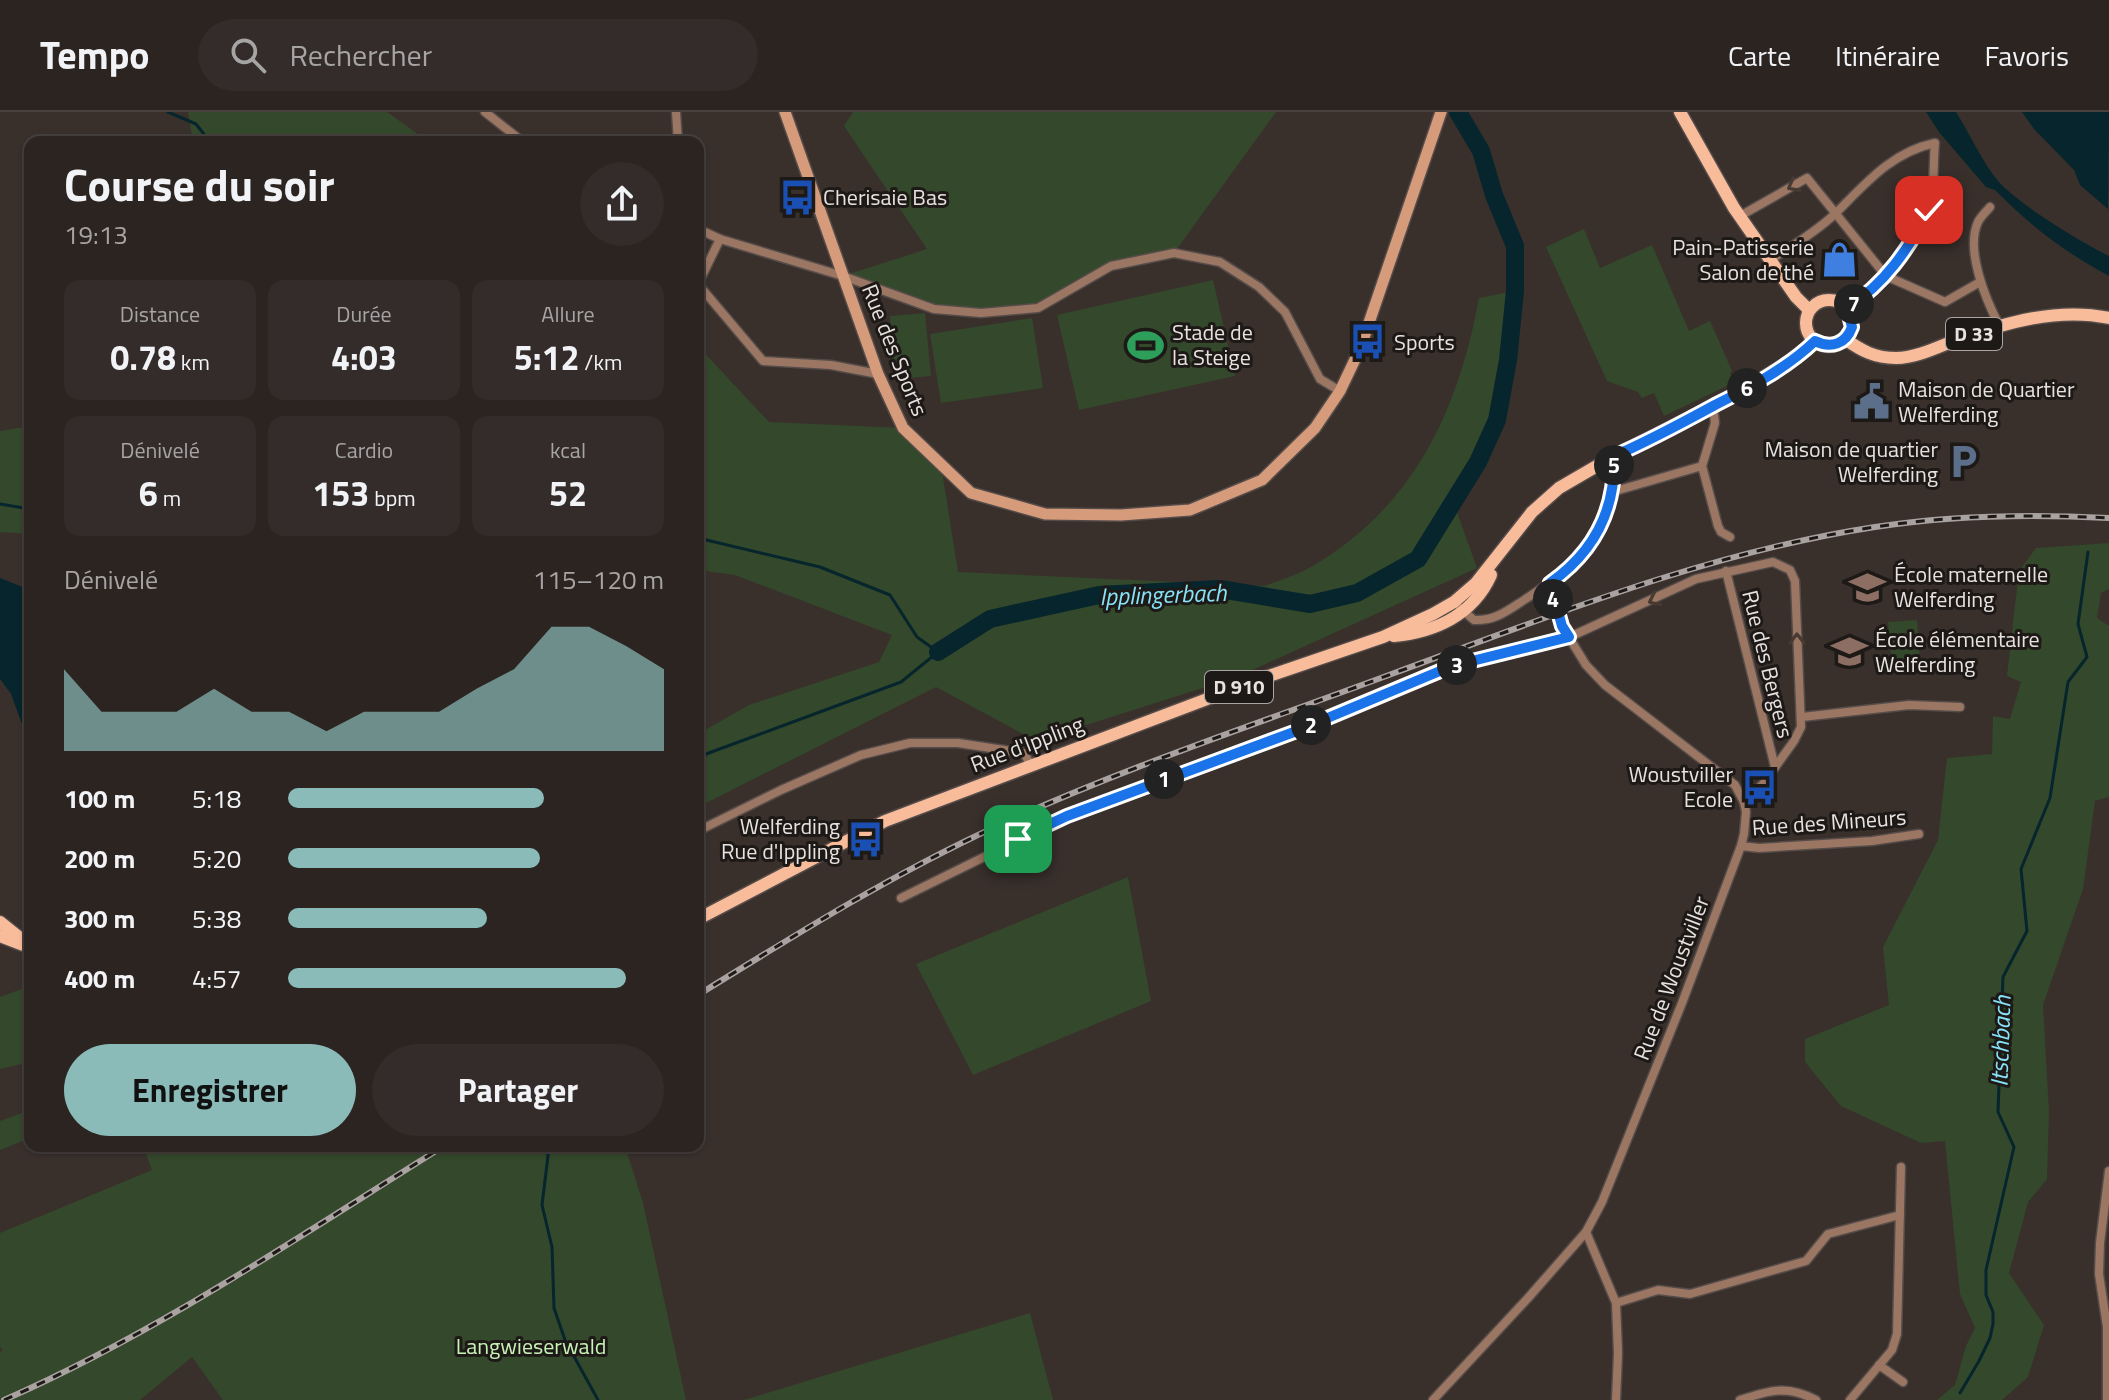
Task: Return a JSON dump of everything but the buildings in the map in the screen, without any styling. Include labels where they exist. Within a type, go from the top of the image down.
[{"type":"main road","points":[[1680,112],[1740,216],[1802,305],[1809,310]]},
{"type":"main road","points":[[1827,299],[1840,302],[1847,308],[1852,327],[1845,339],[1830,346],[1815,341],[1805,326],[1809,310],[1827,299]]},
{"type":"main road","name":"D 33","points":[[1845,339],[1866,354],[1896,358],[1917,354],[1999,325],[2046,316],[2109,318]]},
{"type":"main road","name":"Rue d'Ippling","points":[[704,913],[885,821],[1260,679],[1383,637],[1454,602],[1476,583],[1532,512],[1559,488],[1713,406],[1801,354],[1815,341]]},
{"type":"main road","name":"Rue d'Ippling","points":[[1383,637],[1429,631],[1464,612],[1489,581],[1501,554]]},
{"type":"main road","points":[[0,922],[24,942]]},
{"type":"main road","points":[[0,936],[24,945]]},
{"type":"street","points":[[485,112],[515,136]]},
{"type":"street","points":[[676,112],[678,136]]},
{"type":"street","name":"Rue des Sports","points":[[785,112],[878,374],[903,428],[971,493],[1045,514],[1121,515],[1190,510],[1262,480],[1315,428],[1340,391],[1360,349],[1441,114]]},
{"type":"street","points":[[1770,260],[1836,213],[1848,197],[1883,166],[1915,147],[1935,143],[1929,210],[1886,276],[1847,308]]},
{"type":"street","points":[[1740,216],[1807,178],[1886,276],[1945,302],[1980,282]]},
{"type":"street","points":[[1990,207],[1977,225],[1974,243],[1980,282],[1999,325]]},
{"type":"street","points":[[704,232],[934,309],[981,313],[1038,308],[1111,266],[1174,253],[1220,262],[1259,287],[1285,312],[1320,379],[1340,391]]},
{"type":"street","points":[[704,272],[720,239]]},
{"type":"street","points":[[704,291],[763,361],[831,365],[878,374]]},
{"type":"street","points":[[1713,406],[1715,423],[1702,466],[1718,526],[1730,537]]},
{"type":"street","points":[[1454,602],[1474,620],[1491,620],[1550,583],[1577,559],[1595,538],[1607,515],[1614,456]]},
{"type":"street","points":[[1612,492],[1702,466]]},
{"type":"street","points":[[901,898],[1081,811],[1294,732],[1452,666],[1569,637],[1696,579],[1773,562],[1784,565],[1793,574],[1797,589],[1802,717],[1798,735],[1744,802],[1735,785],[1605,685],[1586,665],[1569,637],[1562,626],[1550,583]]},
{"type":"street","name":"Rue des Bergers","points":[[1726,571],[1775,767]]},
{"type":"street","points":[[1802,717],[1909,705],[1960,707]]},
{"type":"street","points":[[704,828],[861,755],[910,743],[958,743],[1024,753],[1030,764]]},
{"type":"street","name":"Rue de Woustviller","points":[[1433,1400],[1586,1232],[1602,1202],[1741,846],[1746,824],[1744,802]]},
{"type":"street","name":"Rue des Mineurs","points":[[1741,846],[1759,848],[1872,841],[1919,834]]},
{"type":"street","points":[[1850,1400],[1892,1350],[1897,1334],[1901,1167]]},
{"type":"street","points":[[2107,1400],[2107,1327],[2099,1274],[2109,1171]]},
{"type":"street","points":[[1616,1303],[1658,1290],[1690,1294],[1806,1261],[1828,1234],[1900,1215]]},
{"type":"street","points":[[1586,1232],[1616,1303],[1616,1400]]},
{"type":"street","points":[[1879,1365],[1903,1382]]},
{"type":"street","points":[[1740,1400],[1763,1392],[1796,1389],[1816,1400]]},
{"type":"green space","points":[[188,112],[387,112],[421,136],[192,136]]},
{"type":"green space","points":[[853,112],[1276,112],[1174,253],[1111,266],[1038,308],[981,313],[934,309],[843,276],[927,249],[844,126]]},
{"type":"green space","points":[[1584,229],[1600,268],[1652,245],[1689,331],[1710,321],[1732,371],[1733,383],[1664,416],[1654,393],[1642,398],[1638,392],[1607,381],[1546,247]]},
{"type":"green space","name":"Stade de la Steige","points":[[1213,280],[1235,376],[1079,410],[1057,315]]},
{"type":"green space","points":[[1515,291],[1507,373],[1497,420],[1483,453],[1454,504],[1477,568],[1237,677],[1036,741],[936,687],[704,804],[704,731],[749,705],[879,662],[892,635],[735,575],[704,571],[704,352],[769,422],[903,428],[941,465],[958,572],[1265,586],[1306,570],[1347,543],[1378,516],[1404,485],[1444,417],[1470,340],[1479,298]]},
{"type":"green space","points":[[925,313],[931,376],[896,379],[890,316]]},
{"type":"green space","points":[[1032,318],[1043,388],[941,403],[930,334]]},
{"type":"green space","points":[[24,427],[24,534],[0,532],[0,431]]},
{"type":"green space","points":[[2109,543],[2109,589],[2101,593],[2097,618],[2109,626],[2109,797],[2095,801],[2083,889],[2043,1005],[2049,1112],[2047,1179],[2028,1202],[2009,1273],[2044,1325],[2028,1377],[2002,1400],[1937,1400],[1955,1385],[1966,1346],[1975,1328],[1960,1294],[1945,1141],[1921,1143],[1841,1106],[1805,1062],[1805,1039],[1889,1005],[1883,947],[1938,840],[1947,758],[1992,754],[1993,716],[2010,719],[2021,682],[2007,676],[2019,571],[2036,548]]},
{"type":"green space","points":[[1917,620],[1920,663],[1892,665],[1888,622]]},
{"type":"green space","points":[[1128,877],[1151,1001],[973,1075],[916,964]]},
{"type":"green space","points":[[24,988],[24,1063],[0,1069],[0,997]]},
{"type":"green space","points":[[24,1112],[24,1140],[0,1150],[0,1121]]},
{"type":"green space","name":"Langwieserwald","points":[[145,1152],[627,1152],[643,1203],[686,1400],[223,1400],[192,1357],[140,1400],[0,1400],[0,1352],[3,1350],[0,1347],[0,1233],[152,1170]]},
{"type":"green space","points":[[1030,1313],[1053,1400],[744,1400]]},
{"type":"water","points":[[1926,112],[1956,112],[1999,182],[2036,212],[2109,256],[2109,276],[2062,248],[1995,190],[1986,187]]},
{"type":"water","points":[[2022,112],[2109,112],[2108,209],[2080,185],[2074,170],[2034,129]]},
{"type":"water","points":[[0,578],[24,588],[24,730],[11,694],[0,679]]},
{"type":"waterway","points":[[168,112],[196,124],[205,136]]},
{"type":"waterway","name":"Ipplingerbach","points":[[938,652],[990,619],[1099,595],[1220,589],[1310,604],[1357,593],[1418,559],[1478,462],[1497,420],[1508,360],[1515,291],[1515,246],[1494,195],[1481,151],[1458,112]]},
{"type":"waterway","name":"Ipplingerbach","points":[[0,504],[24,508]]},
{"type":"waterway","name":"Ipplingerbach","points":[[704,539],[820,567],[890,595],[917,637],[938,652],[901,682],[706,754],[704,758]]},
{"type":"waterway","name":"Itschbach","points":[[1960,1393],[1979,1361],[1993,1324],[1993,1312],[1986,1295],[1986,1270],[2014,1147],[1998,1112],[2003,977],[2027,931],[2021,869],[2050,798],[2068,682],[2087,657],[2078,624],[2088,552]]},
{"type":"waterway","points":[[548,1152],[542,1205],[552,1247],[554,1308],[565,1340],[598,1400]]},
{"type":"railway","points":[[704,991],[881,885],[1044,805],[1194,746],[1633,588],[1753,552],[1875,527],[1992,516],[2109,518]]},
{"type":"railway","points":[[4,1400],[174,1313],[435,1152]]},
{"type":"place","name":"Cherisaie Bas","points":[[797,197]]},
{"type":"place","name":"Pain-Patisserie Salon de thé","points":[[1840,260]]},
{"type":"place","name":"Sports","points":[[1368,342]]},
{"type":"place","name":"Stade de la Steige","points":[[1146,345]]},
{"type":"place","name":"Maison de Quartier Welferding","points":[[1872,402]]},
{"type":"place","name":"Maison de quartier Welferding","points":[[1964,462]]},
{"type":"place","name":"École maternelle Welferding","points":[[1868,587]]},
{"type":"place","name":"École élémentaire Welferding","points":[[1849,652]]},
{"type":"place","name":"Woustviller Ecole","points":[[1759,787]]},
{"type":"place","name":"Welferding Rue d'Ippling","points":[[866,839]]},
{"type":"route","points":[[1018,839],[1067,816],[1294,732],[1452,666],[1569,637],[1562,626],[1550,583],[1588,547],[1602,526],[1612,492],[1614,456],[1741,392],[1801,354],[1815,341],[1830,346],[1845,339],[1852,327],[1847,308],[1886,276],[1929,210]]}]
